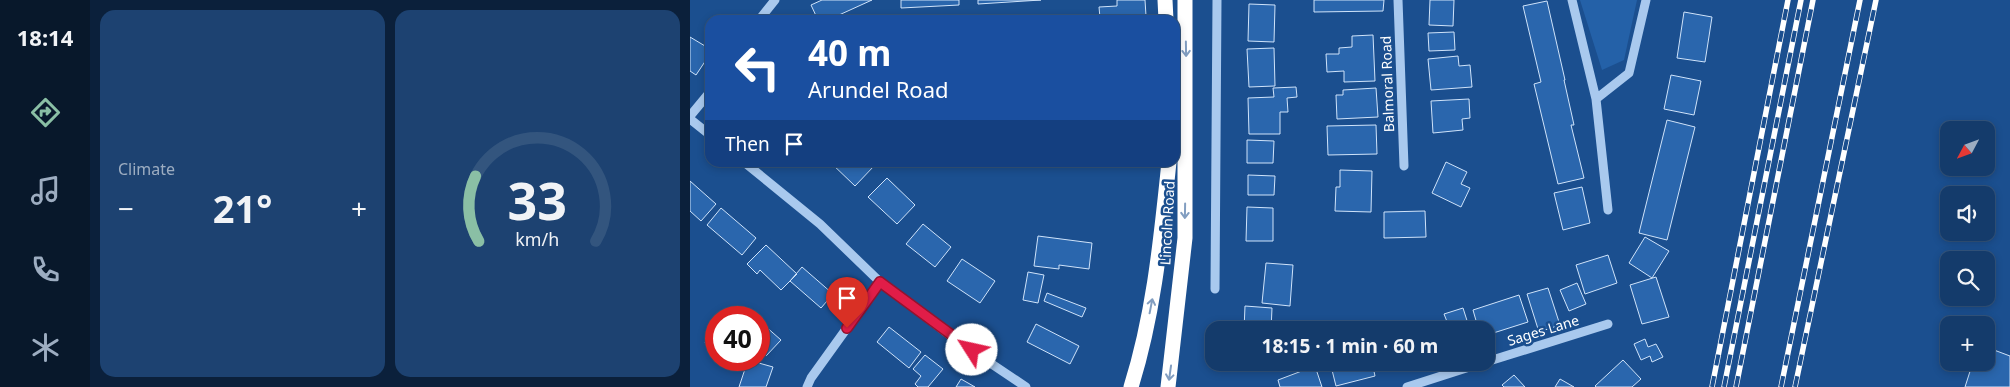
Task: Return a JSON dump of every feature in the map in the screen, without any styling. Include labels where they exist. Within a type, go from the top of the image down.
[{"type":"highway","points":[[1165,0],[1166,15]]},
{"type":"highway","name":"Lincoln Road","points":[[1168,387],[1185,238],[1185,0]]},
{"type":"highway","name":"Lincoln Road","points":[[1131,387],[1140,358],[1159,264],[1169,167]]},
{"type":"street","points":[[764,15],[775,0]]},
{"type":"street","points":[[1215,289],[1217,0]]},
{"type":"street","name":"Balmoral Road","points":[[1398,0],[1404,166]]},
{"type":"street","points":[[1572,0],[1596,99],[1608,210]]},
{"type":"street","points":[[1596,99],[1629,73],[1646,0]]},
{"type":"street","points":[[705,98],[690,117],[705,130]]},
{"type":"street","points":[[750,167],[820,224],[880,282],[956,340],[1026,387]]},
{"type":"street","points":[[807,387],[811,378],[880,282]]},
{"type":"street","name":"Sages Lane","points":[[1495,359],[1608,324]]},
{"type":"street","name":"Sages Lane","points":[[1407,387],[1458,371]]},
{"type":"shaded area","points":[[1580,0],[1637,0],[1624,60],[1602,70]]},
{"type":"building","points":[[822,0],[872,0],[839,15],[816,15],[811,5]]},
{"type":"building","points":[[901,0],[959,0],[959,5],[901,8]]},
{"type":"building","points":[[978,0],[1041,0],[978,4]]},
{"type":"building","points":[[1117,0],[1145,0],[1146,15],[1100,15],[1099,7],[1117,6]]},
{"type":"building","points":[[1314,0],[1384,0],[1383,11],[1314,12]]},
{"type":"building","points":[[1430,0],[1454,0],[1453,26],[1429,25]]},
{"type":"building","points":[[1547,1],[1574,125],[1571,125],[1584,178],[1558,184],[1534,84],[1541,82],[1523,6]]},
{"type":"building","points":[[1249,4],[1275,5],[1274,42],[1248,41]]},
{"type":"building","points":[[1684,12],[1712,17],[1705,62],[1677,58]]},
{"type":"building","points":[[1454,32],[1455,50],[1429,51],[1428,33]]},
{"type":"building","points":[[1373,35],[1375,81],[1344,82],[1344,71],[1327,72],[1326,54],[1339,54],[1339,48],[1352,47],[1352,36]]},
{"type":"building","points":[[690,37],[705,46],[705,62],[696,75],[690,71]]},
{"type":"building","points":[[1274,48],[1275,86],[1249,87],[1247,49]]},
{"type":"building","points":[[1458,56],[1459,66],[1470,65],[1472,87],[1431,90],[1428,59]]},
{"type":"building","points":[[1671,75],[1701,81],[1694,115],[1664,109]]},
{"type":"building","points":[[1296,87],[1297,97],[1287,98],[1288,112],[1280,112],[1280,134],[1249,134],[1248,98],[1274,97],[1273,88]]},
{"type":"building","points":[[1376,88],[1378,117],[1337,119],[1336,95],[1343,95],[1343,90]]},
{"type":"building","points":[[1469,99],[1470,118],[1462,119],[1463,130],[1433,133],[1431,101]]},
{"type":"building","points":[[1667,120],[1695,127],[1667,240],[1639,233]]},
{"type":"building","points":[[1376,125],[1377,154],[1328,155],[1327,126]]},
{"type":"building","points":[[1247,140],[1274,141],[1273,163],[1247,163]]},
{"type":"building","points":[[1446,162],[1467,172],[1461,184],[1470,188],[1461,207],[1432,193]]},
{"type":"building","points":[[835,167],[873,167],[855,186]]},
{"type":"building","points":[[1340,170],[1372,171],[1371,212],[1335,211],[1336,187],[1340,187]]},
{"type":"building","points":[[1248,175],[1275,176],[1274,195],[1248,195]]},
{"type":"building","points":[[887,178],[915,205],[897,224],[868,197]]},
{"type":"building","points":[[690,181],[716,204],[701,221],[690,211]]},
{"type":"building","points":[[1582,187],[1590,223],[1563,230],[1554,193]]},
{"type":"building","points":[[1247,207],[1273,208],[1273,241],[1246,241]]},
{"type":"building","points":[[721,208],[756,238],[742,255],[707,225]]},
{"type":"building","points":[[1425,211],[1426,237],[1384,238],[1384,212]]},
{"type":"building","points":[[923,224],[951,247],[935,267],[906,244]]},
{"type":"building","points":[[1038,236],[1092,243],[1089,269],[1059,265],[1059,269],[1034,266]]},
{"type":"building","points":[[1645,237],[1669,251],[1652,278],[1629,263]]},
{"type":"building","points":[[766,245],[797,274],[781,290],[760,270],[757,274],[747,264]]},
{"type":"building","points":[[1608,255],[1617,283],[1585,294],[1576,265]]},
{"type":"building","points":[[962,259],[995,281],[980,303],[947,281]]},
{"type":"building","points":[[1266,263],[1293,265],[1290,306],[1262,303]]},
{"type":"building","points":[[802,267],[833,294],[821,308],[790,281]]},
{"type":"building","points":[[1028,272],[1044,275],[1038,303],[1023,300]]},
{"type":"building","points":[[1656,277],[1669,317],[1642,324],[1630,285]]},
{"type":"building","points":[[1577,283],[1586,304],[1569,311],[1560,290]]},
{"type":"building","points":[[1548,288],[1560,325],[1539,332],[1527,294]]},
{"type":"building","points":[[1047,293],[1086,308],[1082,317],[1044,301]]},
{"type":"building","points":[[1519,295],[1528,322],[1495,332],[1495,321],[1476,321],[1473,310]]},
{"type":"building","points":[[1245,306],[1272,308],[1271,321],[1244,321]]},
{"type":"building","points":[[1463,308],[1467,321],[1447,321],[1444,314]]},
{"type":"building","points":[[1036,324],[1079,346],[1070,364],[1027,342]]},
{"type":"building","points":[[889,327],[921,352],[909,368],[877,342]]},
{"type":"building","points":[[770,330],[781,340],[770,352]]},
{"type":"building","points":[[1645,339],[1648,347],[1656,344],[1663,357],[1652,362],[1650,356],[1641,360],[1634,344]]},
{"type":"building","points":[[1995,350],[2010,356],[2010,387],[1965,387],[1970,371],[1995,371]]},
{"type":"building","points":[[925,355],[943,369],[928,387],[918,387],[915,384],[921,376],[913,369]]},
{"type":"building","points":[[1623,360],[1641,379],[1632,387],[1595,386]]},
{"type":"building","points":[[770,366],[773,367],[766,387],[739,387],[744,371],[770,371]]},
{"type":"building","points":[[1302,371],[1317,371],[1322,387],[1280,387],[1278,380]]},
{"type":"building","points":[[1332,371],[1374,371],[1375,376],[1336,386]]},
{"type":"building","points":[[1514,375],[1525,387],[1504,387],[1502,385]]},
{"type":"building","points":[[961,379],[975,387],[956,387]]},
{"type":"building","points":[[1560,379],[1574,387],[1555,387]]},
{"type":"railway","points":[[1712,387],[1788,0]]},
{"type":"railway","points":[[1724,387],[1801,0]]},
{"type":"railway","points":[[1736,387],[1813,0]]},
{"type":"railway","points":[[1781,387],[1860,0]]},
{"type":"railway","points":[[1795,387],[1876,0]]},
{"type":"route","points":[[847,328],[880,282],[972,350]]}]
